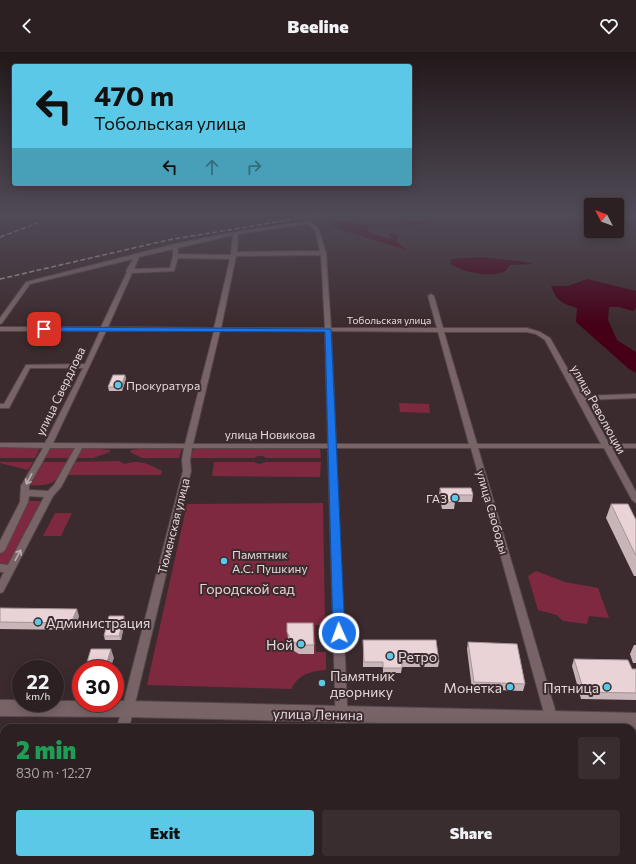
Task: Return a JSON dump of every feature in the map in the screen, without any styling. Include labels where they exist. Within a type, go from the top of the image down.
[{"type":"main road","name":"улица Ленина","points":[[0,708],[128,709],[342,721],[553,724],[636,721]]},
{"type":"street","points":[[0,322],[28,283],[157,251]]},
{"type":"street","points":[[129,271],[172,270],[176,251]]},
{"type":"street","name":"Тюменская улица","points":[[124,724],[187,471],[186,460],[188,446],[217,330],[234,251]]},
{"type":"street","points":[[176,256],[323,253],[333,446],[342,721]]},
{"type":"street","name":"улица Свердлова","points":[[0,550],[24,502],[26,493],[25,486],[48,445],[87,366],[137,256]]},
{"type":"street","name":"улица Свободы","points":[[431,296],[553,724]]},
{"type":"street","name":"Тобольская улица","points":[[0,329],[527,330],[538,333]]},
{"type":"street","name":"улица Революции","points":[[538,333],[548,339],[636,500]]},
{"type":"street","points":[[0,406],[6,406],[28,366],[87,366]]},
{"type":"street","points":[[580,398],[636,396]]},
{"type":"street","name":"улица Новикова","points":[[0,445],[475,447],[636,446]]},
{"type":"street","points":[[0,589],[50,494],[57,487],[80,445]]},
{"type":"street","points":[[26,493],[50,494]]},
{"type":"street","points":[[0,568],[10,569]]},
{"type":"green space","points":[[399,403],[429,404],[430,413],[400,412]]},
{"type":"green space","points":[[0,448],[40,448],[35,458],[0,458]]},
{"type":"green space","points":[[49,448],[72,448],[74,450],[70,458],[42,458]]},
{"type":"green space","points":[[91,448],[110,450],[110,452],[93,458],[75,458],[79,449]]},
{"type":"green space","points":[[147,448],[182,448],[179,458],[142,458],[130,452],[131,450]]},
{"type":"green space","points":[[320,449],[321,458],[266,458],[263,456],[257,456],[254,458],[191,458],[193,450]]},
{"type":"green space","points":[[119,461],[125,464],[140,462],[149,464],[162,471],[161,475],[68,475],[73,462]]},
{"type":"green space","points":[[0,462],[33,462],[28,470]]},
{"type":"green space","points":[[40,462],[67,462],[60,475],[53,482],[43,485],[29,485]]},
{"type":"green space","points":[[214,462],[254,462],[259,464],[266,462],[321,462],[320,477],[212,476]]},
{"type":"green space","points":[[28,501],[41,501],[10,565],[0,565],[0,555]]},
{"type":"green space","name":"Городской сад","points":[[323,503],[325,625],[315,625],[316,652],[326,652],[326,670],[306,674],[294,684],[291,689],[147,685],[187,504]]},
{"type":"green space","points":[[55,513],[72,513],[61,536],[43,536]]},
{"type":"green space","points":[[536,571],[565,582],[598,588],[609,618],[589,616],[587,624],[563,621],[557,615],[538,610],[528,576]]},
{"type":"shaded area","points":[[482,257],[532,264],[510,265],[504,272],[498,274],[484,274],[461,269],[449,263],[452,261],[450,259]]},
{"type":"shaded area","points":[[587,279],[636,291],[636,308],[633,311],[619,307],[609,307],[608,320],[617,340],[636,352],[636,373],[629,369],[576,322],[577,308],[567,305],[558,299],[551,286],[568,286]]},
{"type":"building","points":[[113,375],[125,375],[121,387],[108,387]]},
{"type":"building","points":[[440,488],[471,488],[473,495],[454,495],[455,502],[443,502]]},
{"type":"building","points":[[611,504],[628,504],[636,520],[636,556]]},
{"type":"building","points":[[0,608],[77,609],[71,623],[0,622]]},
{"type":"building","points":[[109,616],[124,616],[119,636],[104,636]]},
{"type":"building","points":[[287,623],[313,623],[314,645],[299,645],[294,642],[287,632]]},
{"type":"building","points":[[363,640],[436,640],[439,662],[402,662],[402,668],[383,668],[383,662],[364,662]]},
{"type":"building","name":"Ретро","points":[[468,642],[517,644],[525,684],[474,682]]},
{"type":"building","points":[[91,649],[111,649],[108,660],[88,660]]},
{"type":"building","name":"Пятница","points":[[574,659],[628,660],[632,669],[636,669],[636,693],[584,692]]},
{"type":"railway","points":[[0,279],[121,251]]},
{"type":"place","name":"Прокуратура","points":[[118,385]]},
{"type":"place","name":"ГАЗ","points":[[455,498]]},
{"type":"place","name":"Памятник А.С. Пушкину","points":[[224,561]]},
{"type":"place","name":"Администрация","points":[[38,622]]},
{"type":"place","name":"Ной","points":[[301,644]]},
{"type":"place","name":"Ретро","points":[[390,656]]},
{"type":"place","name":"Памятник дворнику","points":[[322,683]]},
{"type":"place","name":"Монетка","points":[[510,687]]},
{"type":"place","name":"Пятница","points":[[607,687]]},
{"type":"route","points":[[44,329],[328,330],[339,633]]}]
